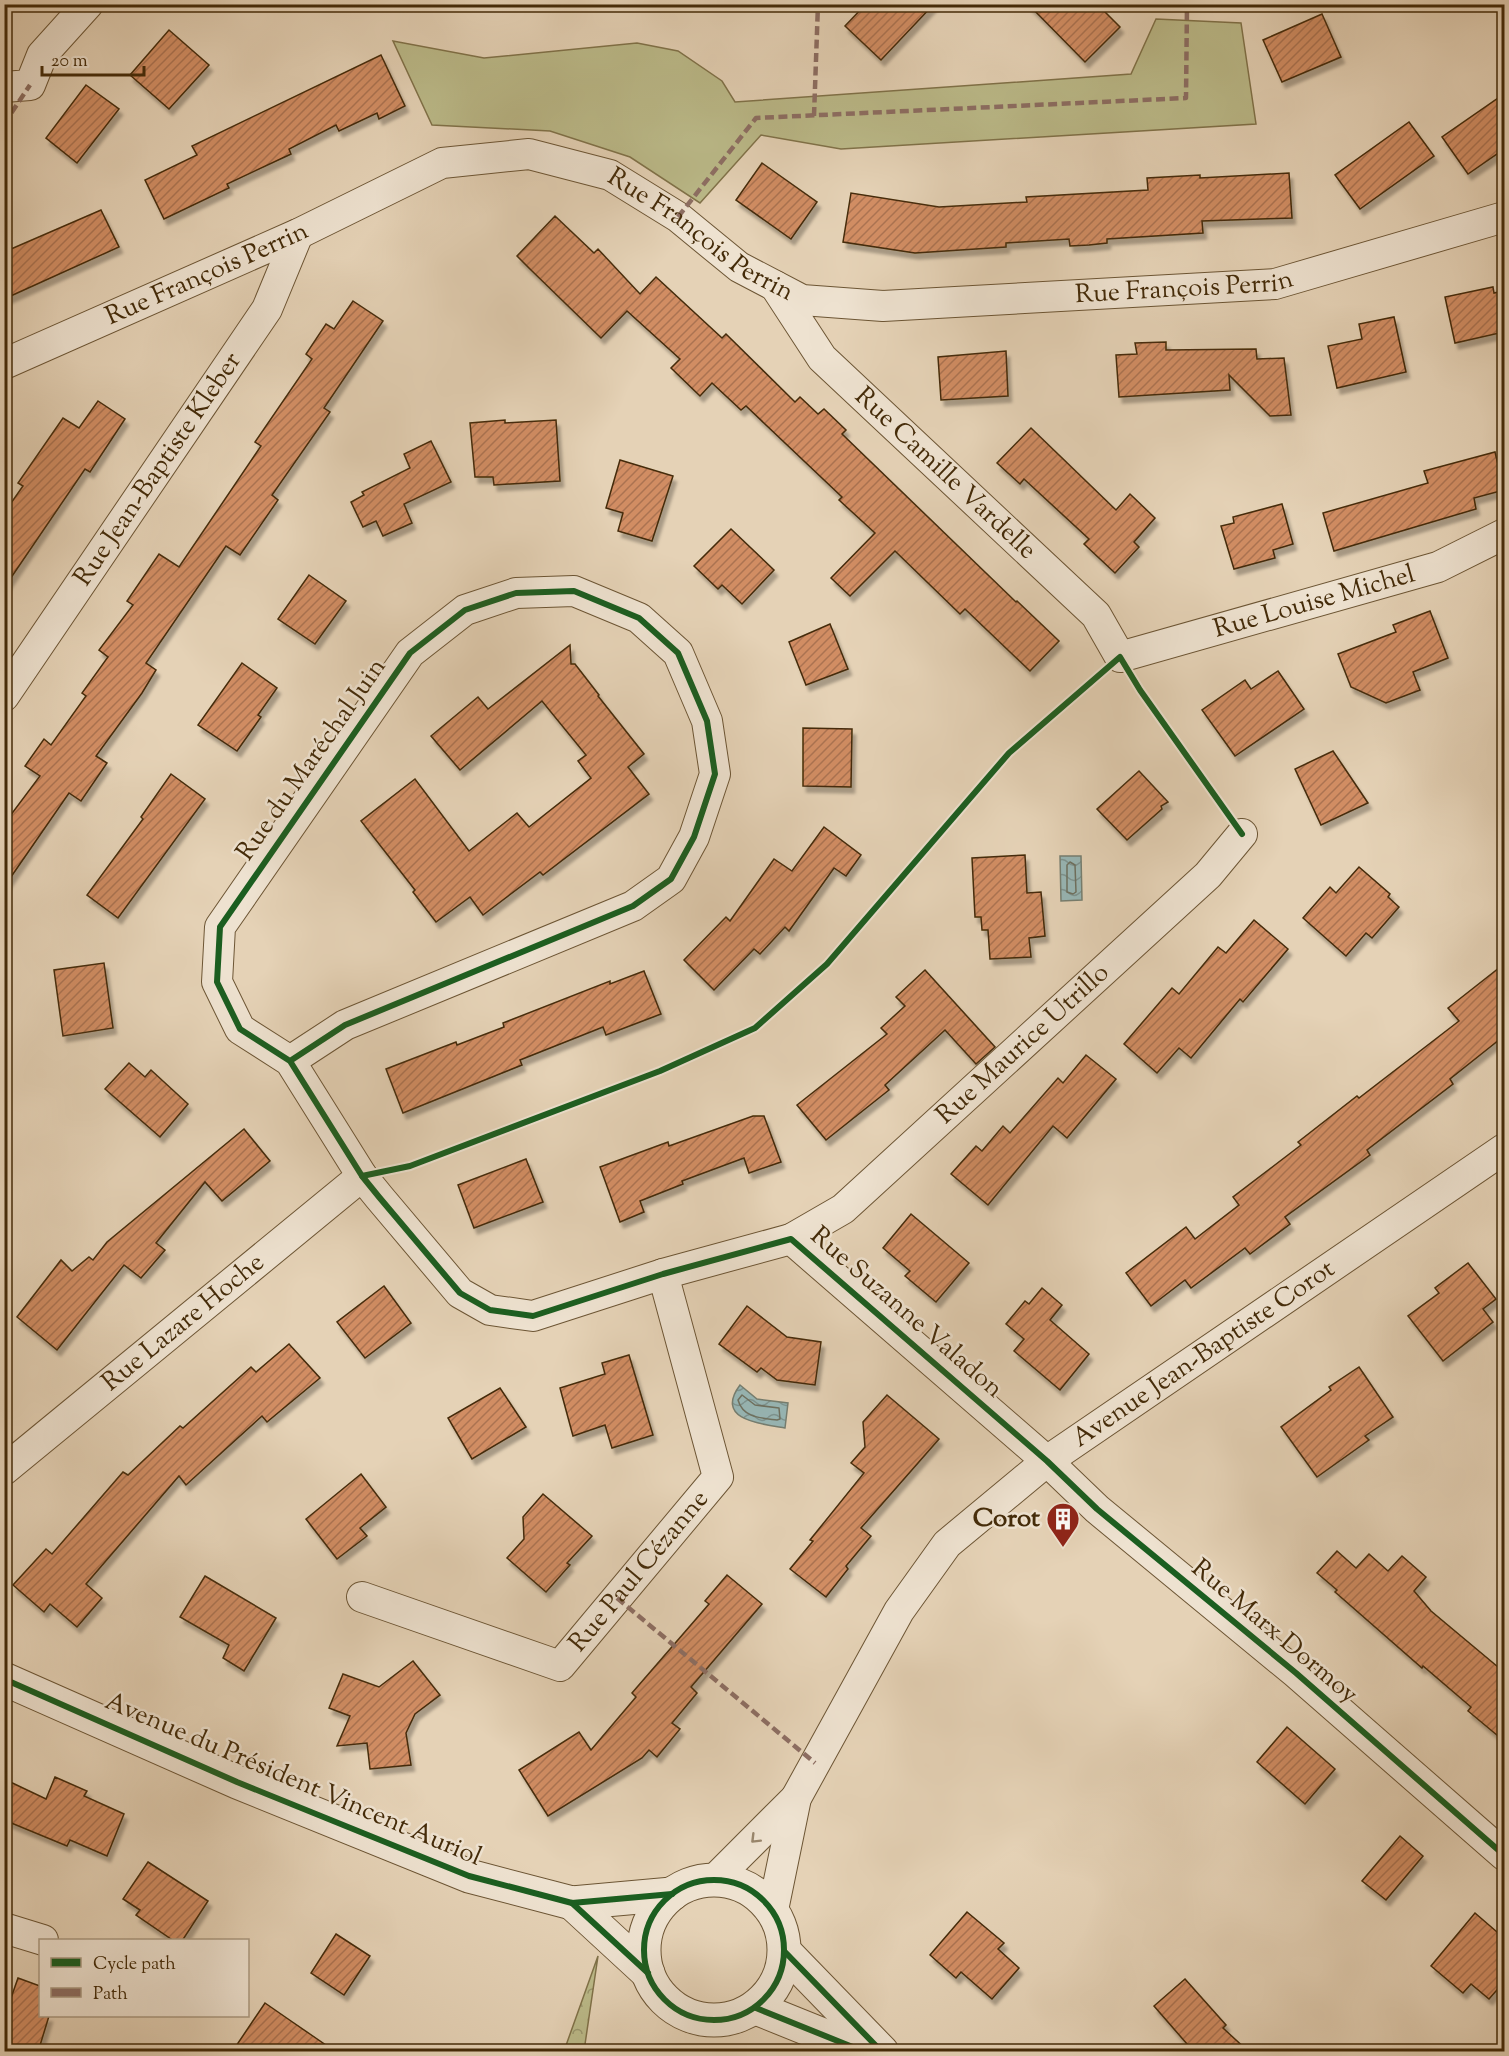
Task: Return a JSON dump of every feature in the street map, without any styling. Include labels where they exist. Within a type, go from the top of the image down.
[{"type":"street","points":[[4,87],[30,85],[42,55],[88,4]]},
{"type":"street","name":"Rue François Perrin","points":[[4,364],[298,234],[442,163],[529,154],[610,175],[678,217],[739,267],[802,300],[883,306],[1275,284],[1504,217]]},
{"type":"street","name":"Rue Jean-Baptiste Kleber","points":[[4,696],[267,309],[298,234]]},
{"type":"street","name":"Rue Camille Vardelle","points":[[776,286],[822,358],[1096,615],[1120,657]]},
{"type":"street","name":"Rue Louise Michel","points":[[1120,657],[1438,567],[1504,534]]},
{"type":"street","name":"Rue du Maréchal Juin","points":[[290,1061],[345,1025],[633,906],[671,879],[694,837],[715,774],[707,722],[678,653],[639,618],[574,591],[516,593],[465,610],[410,653],[220,927],[217,982],[240,1029],[290,1061],[362,1176]]},
{"type":"street","name":"Rue Maurice Utrillo","points":[[791,1239],[843,1209],[1208,875],[1242,834]]},
{"type":"street","name":"Avenue Jean-Baptiste Corot","points":[[714,1880],[796,1798],[899,1611],[947,1544],[1047,1461],[1504,1149]]},
{"type":"street","name":"Rue Suzanne Valadon","points":[[362,1176],[460,1293],[490,1310],[533,1316],[663,1274],[791,1239],[1047,1461]]},
{"type":"street","name":"Rue Lazare Hoche","points":[[4,1470],[362,1176]]},
{"type":"street","name":"Rue Paul Cézanne","points":[[362,1597],[560,1666],[718,1477],[663,1274]]},
{"type":"street","name":"Rue Marx Dormoy","points":[[1047,1461],[1097,1509],[1296,1674],[1504,1855]]},
{"type":"street","name":"Avenue du Président Vincent Auriol","points":[[4,1679],[237,1782],[469,1876],[572,1903],[672,1894]]},
{"type":"street","name":"Avenue Jean-Baptiste Corot","points":[[773,1910],[796,1798]]},
{"type":"street","points":[[714,1880],[737,1883],[757,1893],[773,1910],[783,1930],[785,1952],[782,1973],[756,2008],[736,2018],[715,2022],[683,2016],[658,1992],[648,1973],[644,1951],[647,1929],[657,1909],[672,1894],[692,1883],[714,1880]]},
{"type":"street","name":"Avenue du Président Vincent Auriol","points":[[572,1903],[648,1973]]},
{"type":"street","points":[[4,1928],[39,1940]]},
{"type":"street","points":[[785,1952],[882,2052]]},
{"type":"street","points":[[756,2008],[865,2052]]},
{"type":"green space","points":[[1156,19],[1241,23],[1256,124],[841,149],[761,135],[700,203],[630,157],[550,131],[432,125],[393,41],[484,58],[637,43],[678,51],[722,81],[735,102],[1131,74]]},
{"type":"green space","points":[[598,1956],[584,2051],[564,2051]]},
{"type":"water","points":[[1060,856],[1081,856],[1082,900],[1061,901]]},
{"type":"water","points":[[740,1385],[757,1399],[788,1403],[785,1428],[753,1422],[736,1413],[733,1397]]},
{"type":"building","points":[[866,4],[934,4],[881,60],[845,26]]},
{"type":"building","points":[[1028,4],[1097,4],[1120,27],[1085,62]]},
{"type":"building","points":[[1322,14],[1341,57],[1282,82],[1263,40]]},
{"type":"building","points":[[169,30],[209,65],[169,109],[130,75]]},
{"type":"building","points":[[381,55],[405,106],[379,119],[377,113],[339,131],[336,125],[289,149],[291,154],[227,184],[229,188],[164,219],[145,180],[197,155],[192,146]]},
{"type":"building","points":[[86,85],[119,109],[77,163],[46,138]]},
{"type":"building","points":[[1504,94],[1504,149],[1468,174],[1442,137]]},
{"type":"building","points":[[1409,122],[1434,156],[1360,209],[1335,175]]},
{"type":"building","points":[[762,163],[817,202],[791,239],[736,200]]},
{"type":"building","points":[[1289,173],[1292,218],[1202,221],[1203,233],[1107,239],[1107,243],[1089,245],[1070,246],[1069,239],[1006,243],[1006,247],[915,253],[843,242],[851,193],[939,207],[1027,202],[1026,197],[1148,190],[1147,178],[1200,175],[1200,178]]},
{"type":"building","points":[[101,210],[119,247],[4,299],[4,252]]},
{"type":"building","points":[[555,216],[594,253],[598,249],[640,294],[656,277],[722,338],[726,334],[795,402],[800,397],[818,414],[824,409],[846,430],[842,434],[1059,641],[1030,671],[965,609],[960,614],[895,551],[850,596],[831,578],[875,533],[839,500],[842,497],[746,406],[741,410],[712,383],[700,396],[671,368],[680,359],[627,311],[601,338],[531,270],[517,256]]},
{"type":"building","points":[[1493,287],[1494,293],[1504,291],[1504,332],[1455,343],[1445,297]]},
{"type":"building","points":[[353,301],[383,321],[324,408],[330,412],[272,495],[278,500],[240,555],[226,546],[146,663],[156,670],[96,756],[107,763],[81,801],[69,793],[4,887],[4,824],[40,776],[25,766],[44,739],[51,745],[86,696],[82,693],[108,657],[99,650],[133,605],[127,601],[159,554],[179,567],[261,446],[255,442],[312,359],[306,354],[326,324],[334,329]]},
{"type":"building","points":[[1394,317],[1406,372],[1337,388],[1328,346],[1362,339],[1359,324]]},
{"type":"building","points":[[1166,342],[1166,350],[1256,349],[1257,359],[1284,358],[1291,415],[1270,416],[1229,375],[1230,390],[1119,397],[1116,355],[1137,354],[1135,343]]},
{"type":"building","points":[[1006,351],[1008,396],[941,400],[938,357]]},
{"type":"building","points":[[98,401],[125,419],[90,472],[85,469],[4,588],[4,513],[23,486],[18,483],[63,418],[79,428]]},
{"type":"building","points":[[505,420],[505,423],[556,420],[560,481],[494,485],[493,477],[475,477],[470,423]]},
{"type":"building","points":[[1031,428],[1116,510],[1130,494],[1155,518],[1134,542],[1139,547],[1115,573],[1084,544],[1089,539],[1024,479],[1020,484],[997,463]]},
{"type":"building","points":[[431,441],[451,482],[404,504],[412,523],[383,536],[376,521],[363,527],[351,502],[364,495],[362,492],[410,468],[404,454]]},
{"type":"building","points":[[1495,452],[1504,490],[1474,498],[1476,509],[1334,551],[1323,513],[1428,483],[1424,471]]},
{"type":"building","points":[[620,460],[673,476],[652,541],[618,531],[623,513],[606,508]]},
{"type":"building","points":[[1282,504],[1293,544],[1273,550],[1275,558],[1234,569],[1221,526],[1234,523],[1233,517]]},
{"type":"building","points":[[731,529],[774,570],[742,604],[722,585],[718,589],[694,566]]},
{"type":"building","points":[[309,575],[346,601],[315,644],[278,619]]},
{"type":"building","points":[[1430,611],[1448,658],[1413,672],[1420,690],[1386,703],[1351,687],[1338,654],[1396,632],[1393,625]]},
{"type":"building","points":[[830,624],[848,669],[806,685],[789,642]]},
{"type":"building","points":[[570,645],[571,664],[575,664],[644,754],[628,767],[649,794],[543,875],[540,872],[483,915],[470,897],[436,922],[413,892],[415,890],[361,821],[415,779],[469,851],[517,813],[529,827],[591,778],[578,761],[586,755],[542,701],[460,770],[431,736],[478,697],[488,709]]},
{"type":"building","points":[[242,663],[277,688],[258,715],[261,717],[237,751],[198,725]]},
{"type":"building","points":[[1278,671],[1304,709],[1235,756],[1202,710],[1245,680],[1251,689]]},
{"type":"building","points":[[803,728],[852,729],[851,787],[803,786]]},
{"type":"building","points":[[1333,751],[1368,803],[1321,825],[1295,769]]},
{"type":"building","points":[[1139,771],[1168,802],[1161,806],[1162,809],[1127,840],[1097,809]]},
{"type":"building","points":[[171,774],[205,799],[118,918],[87,895],[143,819],[141,817]]},
{"type":"building","points":[[824,827],[861,855],[846,876],[834,868],[789,931],[785,927],[760,954],[754,949],[714,990],[684,960],[726,917],[730,921],[774,859],[792,871]]},
{"type":"building","points":[[1025,855],[1027,893],[1041,892],[1045,936],[1029,938],[1031,957],[990,959],[988,930],[982,930],[981,917],[975,917],[972,858]]},
{"type":"building","points":[[1359,867],[1390,894],[1388,897],[1399,907],[1372,938],[1366,933],[1346,956],[1303,918],[1330,887],[1336,893]]},
{"type":"building","points":[[1254,920],[1288,949],[1243,1002],[1240,999],[1191,1058],[1179,1048],[1157,1073],[1124,1044],[1172,988],[1179,994],[1218,947],[1226,953]]},
{"type":"building","points":[[104,963],[113,1028],[63,1036],[54,970]]},
{"type":"building","points":[[1504,964],[1504,1036],[1450,1079],[1453,1084],[1367,1150],[1370,1155],[1285,1217],[1290,1224],[1250,1254],[1245,1248],[1191,1288],[1185,1280],[1151,1306],[1126,1273],[1186,1227],[1195,1239],[1239,1205],[1233,1197],[1301,1145],[1298,1142],[1459,1021],[1448,1008]]},
{"type":"building","points":[[925,970],[995,1047],[976,1064],[945,1030],[885,1085],[889,1090],[826,1140],[797,1105],[887,1034],[881,1028],[905,1006],[896,997]]},
{"type":"building","points":[[644,971],[661,1014],[606,1035],[603,1027],[520,1060],[522,1065],[403,1113],[386,1069],[456,1042],[457,1045],[504,1027],[503,1023],[610,981],[610,984]]},
{"type":"building","points":[[1086,1055],[1116,1079],[1067,1138],[1053,1126],[988,1205],[951,1174],[976,1146],[982,1151],[1003,1126],[1010,1133],[1058,1078],[1063,1083]]},
{"type":"building","points":[[129,1063],[145,1077],[151,1070],[188,1104],[160,1137],[105,1089]]},
{"type":"building","points":[[753,1116],[764,1116],[781,1162],[749,1173],[744,1158],[682,1181],[683,1184],[640,1201],[644,1212],[620,1222],[600,1167],[668,1142],[669,1146]]},
{"type":"building","points":[[244,1129],[270,1161],[222,1201],[205,1182],[156,1243],[165,1250],[141,1278],[124,1265],[57,1350],[17,1317],[61,1260],[72,1271],[89,1257],[93,1260],[107,1242]]},
{"type":"building","points":[[526,1159],[543,1202],[474,1228],[458,1185]]},
{"type":"building","points":[[911,1214],[969,1263],[936,1302],[905,1276],[910,1271],[883,1248]]},
{"type":"building","points":[[1468,1263],[1496,1299],[1483,1309],[1493,1322],[1443,1361],[1408,1316],[1439,1293],[1435,1288]]},
{"type":"building","points":[[384,1286],[411,1323],[365,1358],[337,1322]]},
{"type":"building","points":[[1042,1288],[1062,1305],[1050,1320],[1089,1354],[1060,1390],[1014,1351],[1024,1339],[1006,1324],[1025,1301],[1029,1304]]},
{"type":"building","points":[[747,1306],[787,1337],[821,1342],[815,1385],[777,1380],[761,1368],[757,1372],[719,1344]]},
{"type":"building","points":[[289,1344],[320,1378],[267,1422],[262,1416],[186,1485],[179,1476],[86,1584],[102,1598],[77,1627],[50,1604],[44,1612],[13,1585],[46,1549],[52,1554],[123,1472],[128,1475],[180,1426],[183,1428],[251,1367],[256,1372]]},
{"type":"building","points":[[629,1355],[653,1435],[612,1448],[605,1425],[573,1436],[560,1388],[605,1374],[602,1363]]},
{"type":"building","points":[[1359,1367],[1393,1417],[1365,1436],[1369,1440],[1317,1477],[1281,1427],[1331,1390],[1329,1387]]},
{"type":"building","points":[[500,1388],[526,1427],[472,1459],[448,1418]]},
{"type":"building","points":[[887,1395],[939,1439],[861,1528],[871,1536],[846,1566],[848,1569],[826,1597],[790,1569],[813,1541],[810,1540],[864,1473],[851,1463],[865,1447],[863,1422]]},
{"type":"building","points":[[361,1474],[386,1507],[360,1528],[367,1536],[337,1559],[306,1519]]},
{"type":"building","points":[[543,1494],[592,1536],[567,1563],[570,1565],[546,1592],[507,1558],[524,1539],[523,1517]]},
{"type":"building","points":[[1337,1551],[1356,1568],[1369,1554],[1388,1571],[1402,1556],[1426,1577],[1414,1591],[1431,1611],[1504,1672],[1504,1741],[1468,1711],[1471,1707],[1423,1666],[1422,1668],[1335,1592],[1337,1590],[1317,1573]]},
{"type":"building","points":[[727,1575],[762,1604],[691,1687],[697,1693],[672,1723],[680,1729],[657,1757],[649,1750],[642,1758],[548,1816],[519,1770],[579,1732],[591,1750],[636,1697],[632,1693],[709,1604],[705,1601]]},
{"type":"building","points":[[205,1576],[276,1618],[244,1671],[223,1658],[229,1645],[180,1617]]},
{"type":"building","points":[[413,1661],[440,1695],[415,1714],[406,1733],[411,1765],[370,1769],[367,1743],[337,1746],[350,1716],[329,1708],[343,1674],[379,1687]]},
{"type":"building","points":[[1287,1727],[1335,1769],[1305,1804],[1257,1762]]},
{"type":"building","points":[[55,1777],[87,1791],[84,1796],[124,1814],[107,1856],[70,1840],[67,1846],[4,1820],[4,1779],[46,1799]]},
{"type":"building","points":[[1400,1836],[1423,1856],[1386,1900],[1362,1881]]},
{"type":"building","points":[[148,1862],[208,1901],[183,1939],[171,1939],[136,1915],[140,1910],[123,1899]]},
{"type":"building","points":[[967,1912],[1004,1943],[998,1949],[1019,1968],[992,1999],[961,1972],[956,1978],[930,1955]]},
{"type":"building","points":[[1475,1913],[1504,1938],[1504,1982],[1489,1999],[1471,1984],[1463,1993],[1431,1966]]},
{"type":"building","points":[[336,1934],[370,1956],[344,1995],[311,1973]]},
{"type":"building","points":[[18,1978],[39,1986],[39,2017],[49,2017],[38,2052],[28,2052],[4,2044],[4,2018]]},
{"type":"building","points":[[1185,1979],[1226,2025],[1223,2028],[1249,2052],[1194,2052],[1154,2006]]},
{"type":"building","points":[[265,2003],[291,2021],[336,2052],[232,2052]]},
{"type":"marked path","points":[[814,116],[818,4]]},
{"type":"marked path","points":[[678,217],[756,118],[1186,98],[1187,4]]},
{"type":"marked path","points":[[4,124],[30,85]]},
{"type":"marked path","points":[[617,1598],[815,1763]]},
{"type":"cycle path","points":[[290,1061],[240,1029],[217,982],[220,927],[410,653],[465,610],[516,593],[574,591],[639,618],[678,653],[707,721],[715,774],[694,837],[671,879],[633,906],[345,1025],[290,1061],[362,1176],[460,1293],[490,1310],[533,1316],[663,1274],[791,1239],[1047,1461],[1097,1509],[1296,1673],[1504,1855]]},
{"type":"cycle path","points":[[362,1176],[410,1166],[660,1071],[755,1028],[827,964],[1009,753],[1120,657],[1140,690],[1242,834]]},
{"type":"cycle path","points":[[4,1679],[237,1782],[469,1876],[572,1903],[672,1894]]},
{"type":"cycle path","points":[[714,1880],[741,1885],[764,1900],[779,1923],[784,1950],[779,1977],[764,2000],[741,2015],[714,2020],[687,2015],[664,2000],[649,1977],[644,1950],[649,1923],[664,1900],[687,1885],[714,1880]]},
{"type":"cycle path","points":[[572,1903],[648,1973]]},
{"type":"cycle path","points":[[785,1952],[882,2052]]},
{"type":"cycle path","points":[[756,2008],[865,2052]]},
{"type":"place","name":"Corot","points":[[1063,1548]]}]
